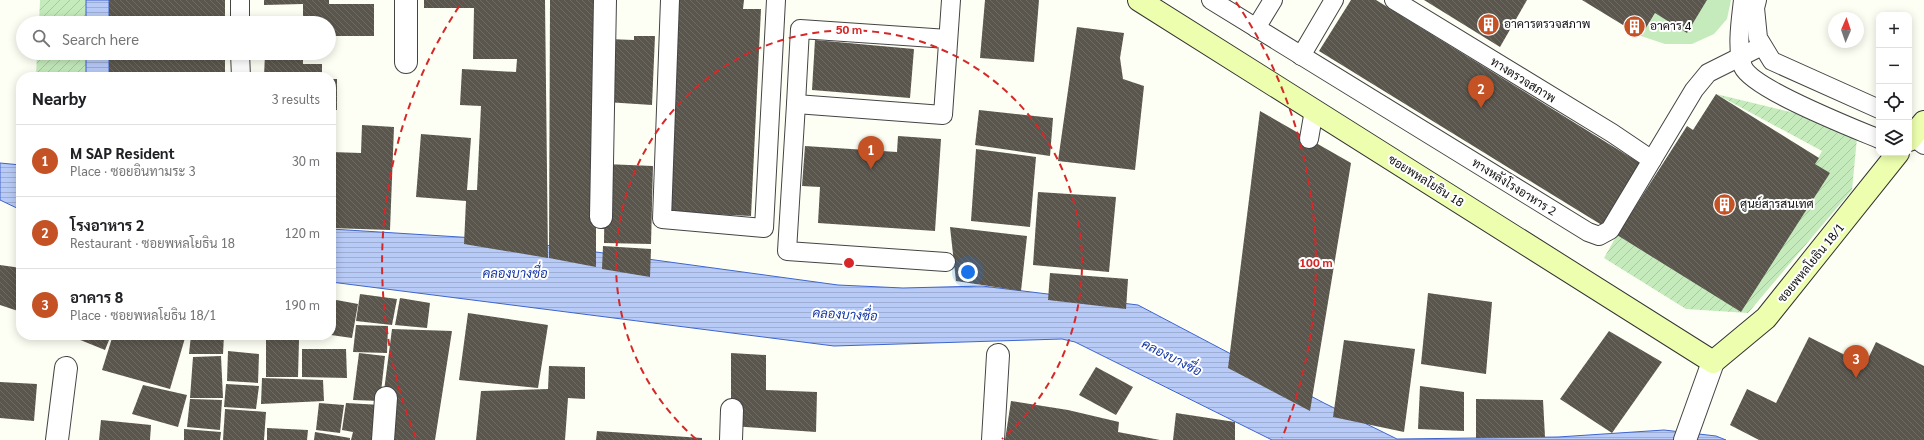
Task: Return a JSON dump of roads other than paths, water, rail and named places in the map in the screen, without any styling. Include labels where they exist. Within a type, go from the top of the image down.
[{"type":"street","points":[[406,0],[406,62]]},
{"type":"street","points":[[601,216],[605,0]]},
{"type":"street","name":"ซอยพหลโยธิน 18","points":[[1139,0],[1713,362]]},
{"type":"street","name":"ซอยพหลโยธิน 18/1","points":[[1713,362],[1766,318],[1896,156]]},
{"type":"street","points":[[993,440],[998,356]]},
{"type":"street","points":[[1686,437],[1713,362]]},
{"type":"street","points":[[57,440],[66,368]]},
{"type":"street","points":[[383,440],[386,398]]},
{"type":"street","points":[[731,440],[732,410]]},
{"type":"lane","points":[[240,0],[240,16]]},
{"type":"lane","points":[[670,0],[662,219],[764,228],[776,0]]},
{"type":"lane","points":[[796,104],[943,115],[951,0]]},
{"type":"lane","name":"ทางหลังโรงอาหาร 2","points":[[1211,0],[1588,232],[1599,236],[1610,230],[1694,90],[1708,73],[1762,46]]},
{"type":"lane","points":[[1256,28],[1273,0]]},
{"type":"lane","points":[[1301,56],[1334,0]]},
{"type":"lane","name":"ทางตรวจสภาพ","points":[[1394,0],[1652,160]]},
{"type":"lane","points":[[1744,0],[1740,44],[1744,67],[1760,83],[1790,100],[1876,138]]},
{"type":"lane","points":[[1757,0],[1755,8],[1758,38],[1772,62],[1876,108]]},
{"type":"lane","points":[[946,262],[787,251],[800,29],[948,39]]},
{"type":"lane","points":[[240,60],[240,72]]},
{"type":"lane","points":[[1309,139],[1314,110]]},
{"type":"water","points":[[86,0],[109,0],[109,16],[86,16]]},
{"type":"water","points":[[86,60],[109,60],[109,72],[86,72]]},
{"type":"water","points":[[0,163],[16,165],[16,208],[0,200]]},
{"type":"water","name":"คลองบางซื่อ","points":[[336,229],[508,240],[838,285],[903,288],[982,286],[1138,305],[1324,403],[1397,439],[1558,437],[1664,430],[1716,436],[1726,440],[1272,440],[1075,342],[1062,339],[834,346],[336,283]]},
{"type":"place","name":"อาคารตรวจสภาพ","points":[[1488,24]]},
{"type":"place","name":"อาคาร 4","points":[[1635,26]]},
{"type":"place","name":"โรงอาหาร 2","points":[[1481,108]]},
{"type":"place","name":"M SAP Resident","points":[[871,169]]},
{"type":"place","name":"ศูนย์สารสนเทศ","points":[[1724,204]]},
{"type":"place","name":"อาคาร 8","points":[[1856,378]]}]
